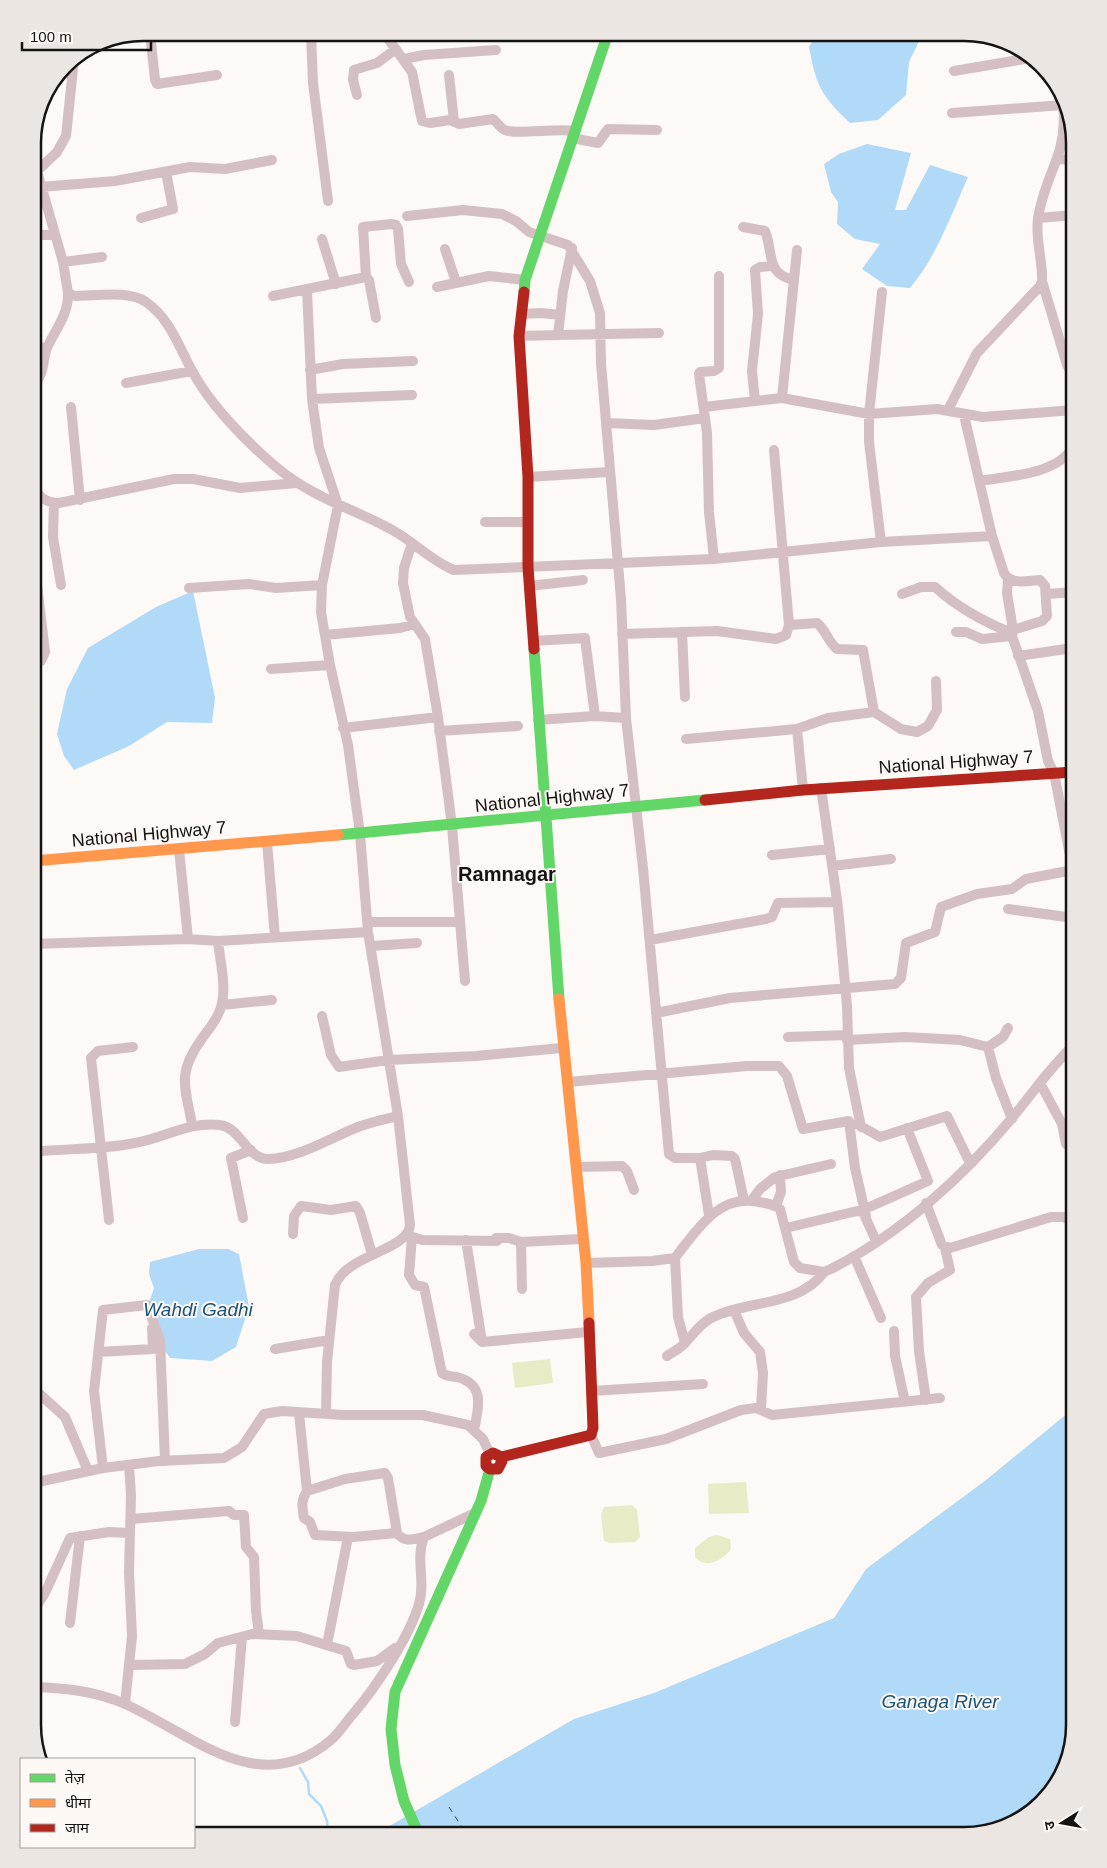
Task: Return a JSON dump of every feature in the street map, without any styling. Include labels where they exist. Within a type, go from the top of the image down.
[{"type":"main road","points":[[415,1827],[399,1788],[393,1757],[391,1712],[395,1692],[475,1513],[490,1470],[498,1469],[501,1465],[495,1455],[591,1435],[592,1391],[586,1263],[582,1239],[568,1082],[562,1048],[544,817],[528,567],[528,477],[519,336],[525,280],[538,236],[605,41]]},
{"type":"main road","name":"National Highway 7","points":[[41,860],[452,826],[821,788],[1066,772]]},
{"type":"street","points":[[151,41],[157,84],[217,75]]},
{"type":"street","points":[[312,41],[314,83],[328,201]]},
{"type":"street","points":[[390,41],[404,58],[414,79],[422,121],[454,121],[462,124],[493,119],[502,128],[510,131],[554,129],[593,143],[602,140],[608,129],[657,130]]},
{"type":"street","points":[[357,95],[353,80],[354,70],[382,61],[396,49]]},
{"type":"street","points":[[404,58],[496,50]]},
{"type":"street","points":[[954,71],[1021,60]]},
{"type":"street","points":[[41,165],[57,152],[66,136],[73,69]]},
{"type":"street","points":[[449,76],[454,121]]},
{"type":"street","points":[[952,114],[1056,100]]},
{"type":"street","points":[[1064,125],[1057,159],[1042,200],[1038,218],[1037,240],[1042,281],[1066,362]]},
{"type":"street","points":[[1057,159],[1066,160]]},
{"type":"street","points":[[41,187],[115,181],[190,167],[226,169],[272,160]]},
{"type":"street","points":[[141,218],[172,209],[166,172]]},
{"type":"street","points":[[41,190],[63,262],[68,293],[67,308],[47,348],[41,372]]},
{"type":"street","points":[[407,216],[463,210],[502,214],[538,236],[564,243],[572,248],[585,269],[597,298],[601,334],[609,472],[618,563],[626,718],[650,940],[661,1074],[670,1154],[675,1158],[700,1158],[713,1155],[732,1156],[735,1159],[748,1200]]},
{"type":"street","points":[[1038,218],[1066,216]]},
{"type":"street","points":[[376,318],[369,280],[366,278],[363,227],[396,225],[401,264],[409,282]]},
{"type":"street","points":[[743,227],[766,231],[774,266],[779,276],[794,280]]},
{"type":"street","points":[[41,235],[54,235]]},
{"type":"street","points":[[322,239],[336,284]]},
{"type":"street","points":[[558,335],[572,248]]},
{"type":"street","points":[[445,249],[456,282]]},
{"type":"street","points":[[782,398],[797,250]]},
{"type":"street","points":[[63,262],[102,257]]},
{"type":"street","points":[[755,401],[752,371],[758,314],[755,270],[760,267],[774,266]]},
{"type":"street","points":[[437,286],[489,276],[525,280]]},
{"type":"street","points":[[714,559],[709,512],[708,450],[705,413],[699,374],[704,371],[717,371],[720,361],[719,276]]},
{"type":"street","points":[[273,296],[366,278]]},
{"type":"street","points":[[948,410],[976,353],[1040,286],[1042,281]]},
{"type":"street","points":[[306,290],[312,400],[319,448],[338,505],[322,585],[321,612],[330,665],[348,745],[360,834],[370,946],[398,1116],[410,1225],[409,1275],[415,1285],[424,1287],[442,1373],[469,1381],[475,1385],[478,1393],[474,1430]]},
{"type":"street","points":[[881,542],[870,450],[869,414],[882,292]]},
{"type":"street","points":[[68,293],[75,296],[128,296],[143,300],[158,310],[174,335],[192,371],[215,406],[262,454],[298,483],[338,505],[392,530],[454,570],[714,559],[881,542],[992,536]]},
{"type":"street","points":[[521,314],[541,313],[560,315]]},
{"type":"street","points":[[519,336],[659,333]]},
{"type":"street","points":[[41,348],[47,348]]},
{"type":"street","points":[[310,370],[342,364],[413,361]]},
{"type":"street","points":[[126,383],[192,371]]},
{"type":"street","points":[[312,400],[412,395]]},
{"type":"street","points":[[606,423],[654,425],[755,401],[782,398],[869,414],[937,409],[964,415],[1002,416],[1066,411]]},
{"type":"street","points":[[71,407],[80,500]]},
{"type":"street","points":[[964,415],[992,536],[1004,573],[1008,579],[1007,593],[1012,633],[1018,656],[1038,711],[1048,761],[1054,773],[1066,833]]},
{"type":"street","points":[[622,634],[728,632],[776,639],[786,635],[790,625],[774,450]]},
{"type":"street","points":[[980,481],[1039,470],[1066,457]]},
{"type":"street","points":[[528,477],[609,472]]},
{"type":"street","points":[[41,496],[54,503],[80,500],[174,479],[193,479],[240,488],[298,483]]},
{"type":"street","points":[[54,503],[53,537],[61,585]]},
{"type":"street","points":[[485,522],[528,522]]},
{"type":"street","points":[[412,542],[404,568],[403,583],[410,616],[425,639],[438,717],[452,826],[465,981]]},
{"type":"street","points":[[956,632],[966,632],[982,639],[1012,633],[1045,619],[1048,612],[1044,582],[1040,580],[1008,579]]},
{"type":"street","points":[[529,586],[583,580]]},
{"type":"street","points":[[189,588],[249,584],[276,588],[322,585]]},
{"type":"street","points":[[902,594],[920,587],[934,587],[953,603],[993,626],[1012,633]]},
{"type":"street","points":[[1047,594],[1066,593]]},
{"type":"street","points":[[41,617],[44,642],[44,657],[41,659]]},
{"type":"street","points":[[790,625],[817,623],[824,628],[829,641],[837,650],[863,650],[874,712]]},
{"type":"street","points":[[325,635],[400,628],[415,624]]},
{"type":"street","points":[[682,632],[685,697]]},
{"type":"street","points":[[533,641],[585,638],[595,716]]},
{"type":"street","points":[[1018,656],[1066,649]]},
{"type":"street","points":[[271,669],[330,665]]},
{"type":"street","points":[[686,739],[796,729],[828,718],[874,712],[880,714],[900,729],[909,731],[923,730],[938,710],[936,681]]},
{"type":"street","points":[[538,720],[595,716],[626,718]]},
{"type":"street","points":[[343,728],[438,717]]},
{"type":"street","points":[[440,731],[518,726]]},
{"type":"street","points":[[796,729],[803,790]]},
{"type":"street","points":[[821,788],[837,902],[852,1084],[861,1126]]},
{"type":"street","points":[[267,842],[276,937]]},
{"type":"street","points":[[179,849],[188,939]]},
{"type":"street","points":[[772,856],[830,849]]},
{"type":"street","points":[[832,866],[891,859]]},
{"type":"street","points":[[656,1013],[730,998],[845,990],[898,982],[902,978],[906,943],[935,932],[938,914],[945,905],[977,894],[1012,889],[1026,879],[1066,874]]},
{"type":"street","points":[[650,940],[766,919],[772,917],[778,903],[837,902]]},
{"type":"street","points":[[1008,909],[1066,917]]},
{"type":"street","points":[[41,944],[188,939],[218,941],[368,927],[460,922]]},
{"type":"street","points":[[192,1124],[184,1078],[185,1070],[195,1048],[213,1023],[222,1005],[218,941]]},
{"type":"street","points":[[370,946],[417,943]]},
{"type":"street","points":[[222,1005],[272,1000]]},
{"type":"street","points":[[322,1016],[334,1063],[339,1067],[388,1060],[476,1056],[562,1048]]},
{"type":"street","points":[[788,1037],[905,1037],[960,1040],[988,1047],[1003,1037],[1008,1028]]},
{"type":"street","points":[[109,1220],[91,1058],[98,1051],[134,1047]]},
{"type":"street","points":[[988,1047],[996,1078],[1012,1118]]},
{"type":"street","points":[[667,1356],[685,1343],[697,1328],[711,1319],[734,1310],[793,1294],[814,1283],[824,1272],[854,1256],[876,1241],[926,1203],[970,1163],[1012,1118],[1066,1054]]},
{"type":"street","points":[[568,1082],[747,1066],[779,1066],[787,1076],[803,1129],[849,1121],[880,1137],[947,1116],[970,1163]]},
{"type":"street","points":[[1040,1083],[1062,1124],[1066,1144]]},
{"type":"street","points":[[41,1152],[102,1148],[146,1140],[192,1124],[225,1126],[231,1129],[251,1150],[261,1157],[279,1157],[300,1152],[358,1127],[398,1116]]},
{"type":"street","points":[[849,1121],[855,1168],[866,1213],[876,1241]]},
{"type":"street","points":[[786,1228],[857,1211],[866,1213],[928,1181],[907,1128]]},
{"type":"street","points":[[243,1218],[231,1158],[251,1150]]},
{"type":"street","points":[[700,1158],[710,1216]]},
{"type":"street","points":[[748,1200],[769,1180],[780,1175],[831,1164]]},
{"type":"street","points":[[576,1167],[622,1166],[627,1171],[634,1190]]},
{"type":"street","points":[[776,1206],[781,1192],[780,1175]]},
{"type":"street","points":[[685,1343],[678,1317],[675,1258],[710,1216],[725,1206],[748,1200],[776,1206],[782,1214],[797,1266],[803,1270],[824,1272]]},
{"type":"street","points":[[926,1203],[942,1245],[945,1248],[950,1270],[928,1283],[916,1297],[918,1351],[926,1400]]},
{"type":"street","points":[[293,1234],[294,1216],[301,1206],[331,1210],[356,1206],[360,1213],[372,1254]]},
{"type":"street","points":[[945,1248],[1052,1217],[1066,1218]]},
{"type":"street","points":[[409,1236],[422,1240],[497,1241],[496,1238],[509,1238],[521,1242],[582,1239]]},
{"type":"street","points":[[326,1414],[329,1340],[335,1285],[338,1277],[372,1254],[399,1244],[409,1236]]},
{"type":"street","points":[[466,1240],[482,1342]]},
{"type":"street","points":[[521,1242],[522,1289]]},
{"type":"street","points":[[854,1256],[881,1318]]},
{"type":"street","points":[[586,1263],[652,1261],[675,1258]]},
{"type":"street","points":[[104,1468],[94,1391],[103,1310],[147,1305],[160,1340],[165,1460]]},
{"type":"street","points":[[734,1310],[744,1333],[760,1352],[763,1373],[761,1409]]},
{"type":"street","points":[[98,1352],[153,1349],[150,1314]]},
{"type":"street","points":[[894,1331],[896,1356],[905,1402]]},
{"type":"street","points":[[482,1342],[588,1332]]},
{"type":"street","points":[[474,1334],[482,1342]]},
{"type":"street","points":[[275,1349],[329,1340]]},
{"type":"street","points":[[592,1391],[703,1384]]},
{"type":"street","points":[[41,1396],[65,1417],[88,1471]]},
{"type":"street","points":[[591,1435],[599,1453],[666,1439],[735,1412],[756,1408],[772,1415],[940,1398]]},
{"type":"street","points":[[41,1481],[104,1468],[165,1460],[224,1458],[242,1447],[264,1414],[282,1411],[326,1414],[423,1415],[468,1425],[495,1455]]},
{"type":"street","points":[[299,1413],[307,1491],[302,1507],[304,1518],[310,1522],[314,1534],[348,1536],[398,1533]]},
{"type":"street","points":[[125,1704],[131,1665],[133,1618],[129,1533],[129,1465]]},
{"type":"street","points":[[307,1491],[345,1479],[387,1474],[398,1533],[404,1539],[424,1537],[475,1513]]},
{"type":"street","points":[[130,1519],[229,1512],[234,1515],[244,1515],[246,1546],[254,1557],[256,1611],[260,1634]]},
{"type":"street","points":[[41,1599],[68,1540],[80,1536],[129,1533]]},
{"type":"street","points":[[70,1623],[80,1536]]},
{"type":"street","points":[[328,1645],[348,1536]]},
{"type":"street","points":[[41,1687],[80,1691],[125,1704],[230,1759],[262,1764],[294,1762],[331,1739],[380,1679],[419,1605],[422,1577],[421,1545],[424,1537]]},
{"type":"street","points":[[131,1665],[185,1664],[205,1654],[218,1644],[260,1634],[297,1636],[346,1650],[349,1660],[354,1665],[377,1661],[400,1644]]},
{"type":"street","points":[[235,1722],[242,1637]]},
{"type":"green space","points":[[550,1359],[553,1383],[515,1388],[512,1363]]},
{"type":"green space","points":[[746,1482],[749,1513],[709,1514],[708,1484]]},
{"type":"green space","points":[[632,1505],[637,1510],[640,1537],[635,1542],[610,1543],[604,1541],[601,1514],[604,1507]]},
{"type":"green space","points":[[717,1535],[730,1539],[731,1549],[724,1557],[714,1562],[704,1563],[699,1561],[695,1557],[695,1548],[709,1537]]},
{"type":"water","points":[[812,41],[919,41],[909,62],[906,95],[878,120],[850,123],[832,105],[821,89],[814,71],[809,47]]},
{"type":"water","points":[[867,144],[911,153],[895,210],[906,210],[930,165],[968,177],[936,249],[920,276],[910,288],[887,286],[862,269],[880,244],[855,239],[837,224],[838,202],[831,192],[824,164],[839,154]]},
{"type":"water","points":[[193,591],[215,698],[212,723],[167,722],[129,746],[74,770],[64,756],[57,734],[67,689],[88,648],[156,607]]},
{"type":"water","name":"Wahdi Gadhi","points":[[199,1249],[228,1249],[239,1254],[249,1307],[236,1347],[212,1361],[170,1358],[154,1335],[148,1306],[154,1288],[149,1274],[150,1262]]},
{"type":"water","name":"Ganaga River","points":[[1066,1415],[1066,1731],[1060,1757],[1048,1781],[1031,1801],[1009,1816],[990,1823],[963,1827],[388,1827],[574,1719],[654,1693],[834,1618],[866,1569],[986,1480]]},
{"type":"waterway","name":"Ramnagar","points":[[300,1768],[308,1782],[309,1794],[321,1806],[327,1827]]},
{"type":"ferry route","points":[[449,1807],[462,1827]]},
{"type":"traffic: fast","points":[[524,292],[525,280],[605,41]]},
{"type":"traffic: fast","points":[[534,649],[559,999]]},
{"type":"traffic: fast","points":[[338,835],[705,800]]},
{"type":"traffic: fast","points":[[415,1827],[404,1801],[395,1765],[391,1729],[395,1692],[481,1501],[490,1469]]},
{"type":"traffic: slow","points":[[41,860],[338,835]]},
{"type":"traffic: slow","points":[[559,999],[586,1263],[589,1323]]},
{"type":"traffic: jam","points":[[524,292],[519,336],[528,477],[528,567],[534,649]]},
{"type":"traffic: jam","points":[[705,800],[803,790],[1066,773]]},
{"type":"traffic: jam","points":[[501,1457],[502,1461],[498,1469],[490,1469],[486,1466],[486,1457],[493,1453],[501,1457],[591,1435],[593,1428],[589,1323]]},
{"type":"district","name":"Ramnagar","points":[[507,874]]}]
